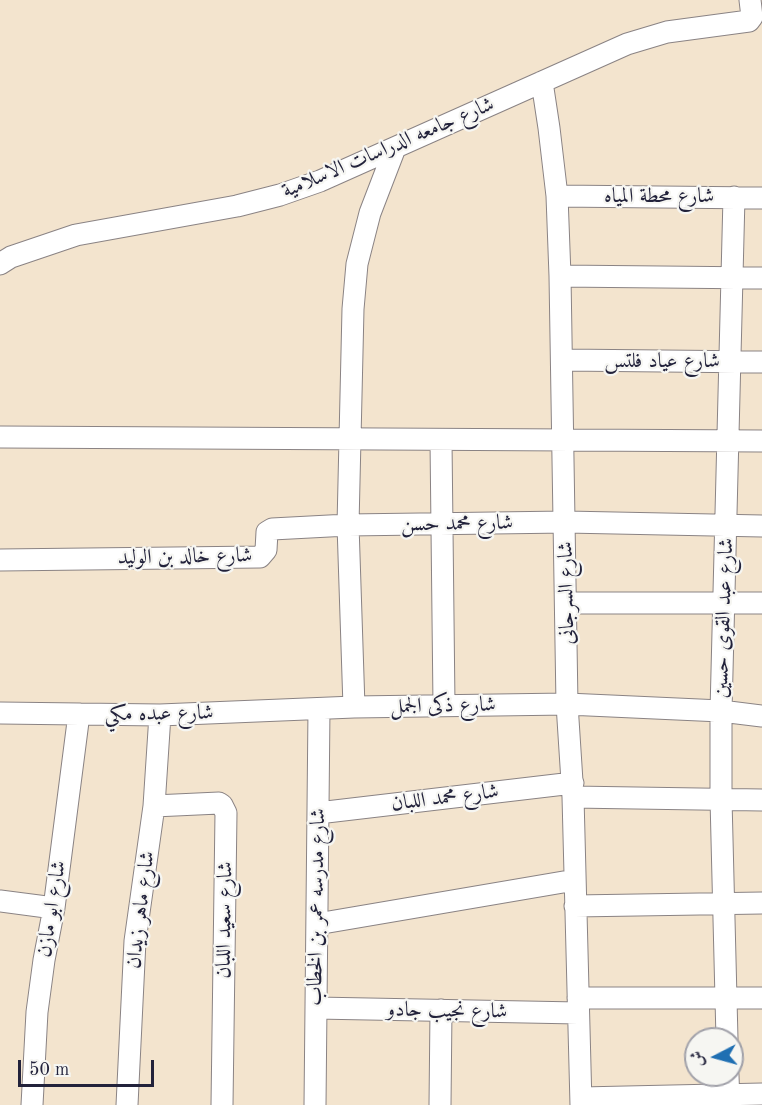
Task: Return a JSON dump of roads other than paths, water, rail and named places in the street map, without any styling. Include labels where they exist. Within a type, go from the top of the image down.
[{"type":"street","name":"شارع جامعه الدراسات الاسلامية","points":[[0,264],[11,257],[76,235],[237,206],[279,195],[320,181],[627,44],[667,32],[754,14]]},
{"type":"street","name":"شارع السرجانى","points":[[542,82],[557,196],[566,522],[567,704],[573,790],[581,1102]]},
{"type":"street","points":[[354,707],[348,525],[348,440],[353,309],[357,264],[370,213],[395,148]]},
{"type":"street","name":"شارع محطة المياه","points":[[557,196],[762,198]]},
{"type":"street","name":"شارع عبد القوى حسين","points":[[727,1027],[721,711],[734,197]]},
{"type":"street","points":[[560,276],[762,278]]},
{"type":"street","name":"شارع عياد فلتس","points":[[562,360],[762,362]]},
{"type":"street","points":[[0,437],[762,441]]},
{"type":"street","points":[[441,441],[444,705]]},
{"type":"street","name":"شارع محمد حسن","points":[[348,525],[566,522],[762,526]]},
{"type":"street","name":"شارع خالد بن الوليد","points":[[0,560],[261,557],[266,550],[265,536],[269,530],[348,525]]},
{"type":"street","points":[[567,603],[762,603]]},
{"type":"street","name":"شارع ذكى الجمل","points":[[319,709],[567,704],[721,711],[762,716]]},
{"type":"street","name":"شارع عبده مكي","points":[[0,713],[160,715],[319,709]]},
{"type":"street","name":"شارع مدرسه عمر بن الخطاب","points":[[315,1105],[319,709]]},
{"type":"street","name":"شارع ابو مازن","points":[[33,1105],[37,1012],[54,908],[79,714]]},
{"type":"street","name":"شارع ماهر زيدان","points":[[127,1105],[135,941],[154,806],[160,715]]},
{"type":"street","name":"شارع محمد اللبان","points":[[318,813],[573,790],[762,800]]},
{"type":"street","name":"شارع سعيد اللبان","points":[[154,806],[219,803],[226,813],[222,1105]]},
{"type":"street","points":[[317,924],[575,880]]},
{"type":"street","points":[[0,901],[54,908]]},
{"type":"street","points":[[575,906],[762,903]]},
{"type":"street","name":"شارع نجيب جادو","points":[[316,1008],[441,1010],[762,998]]},
{"type":"street","points":[[441,1010],[441,1105]]},
{"type":"street","points":[[581,1102],[729,1092],[762,1094]]}]
